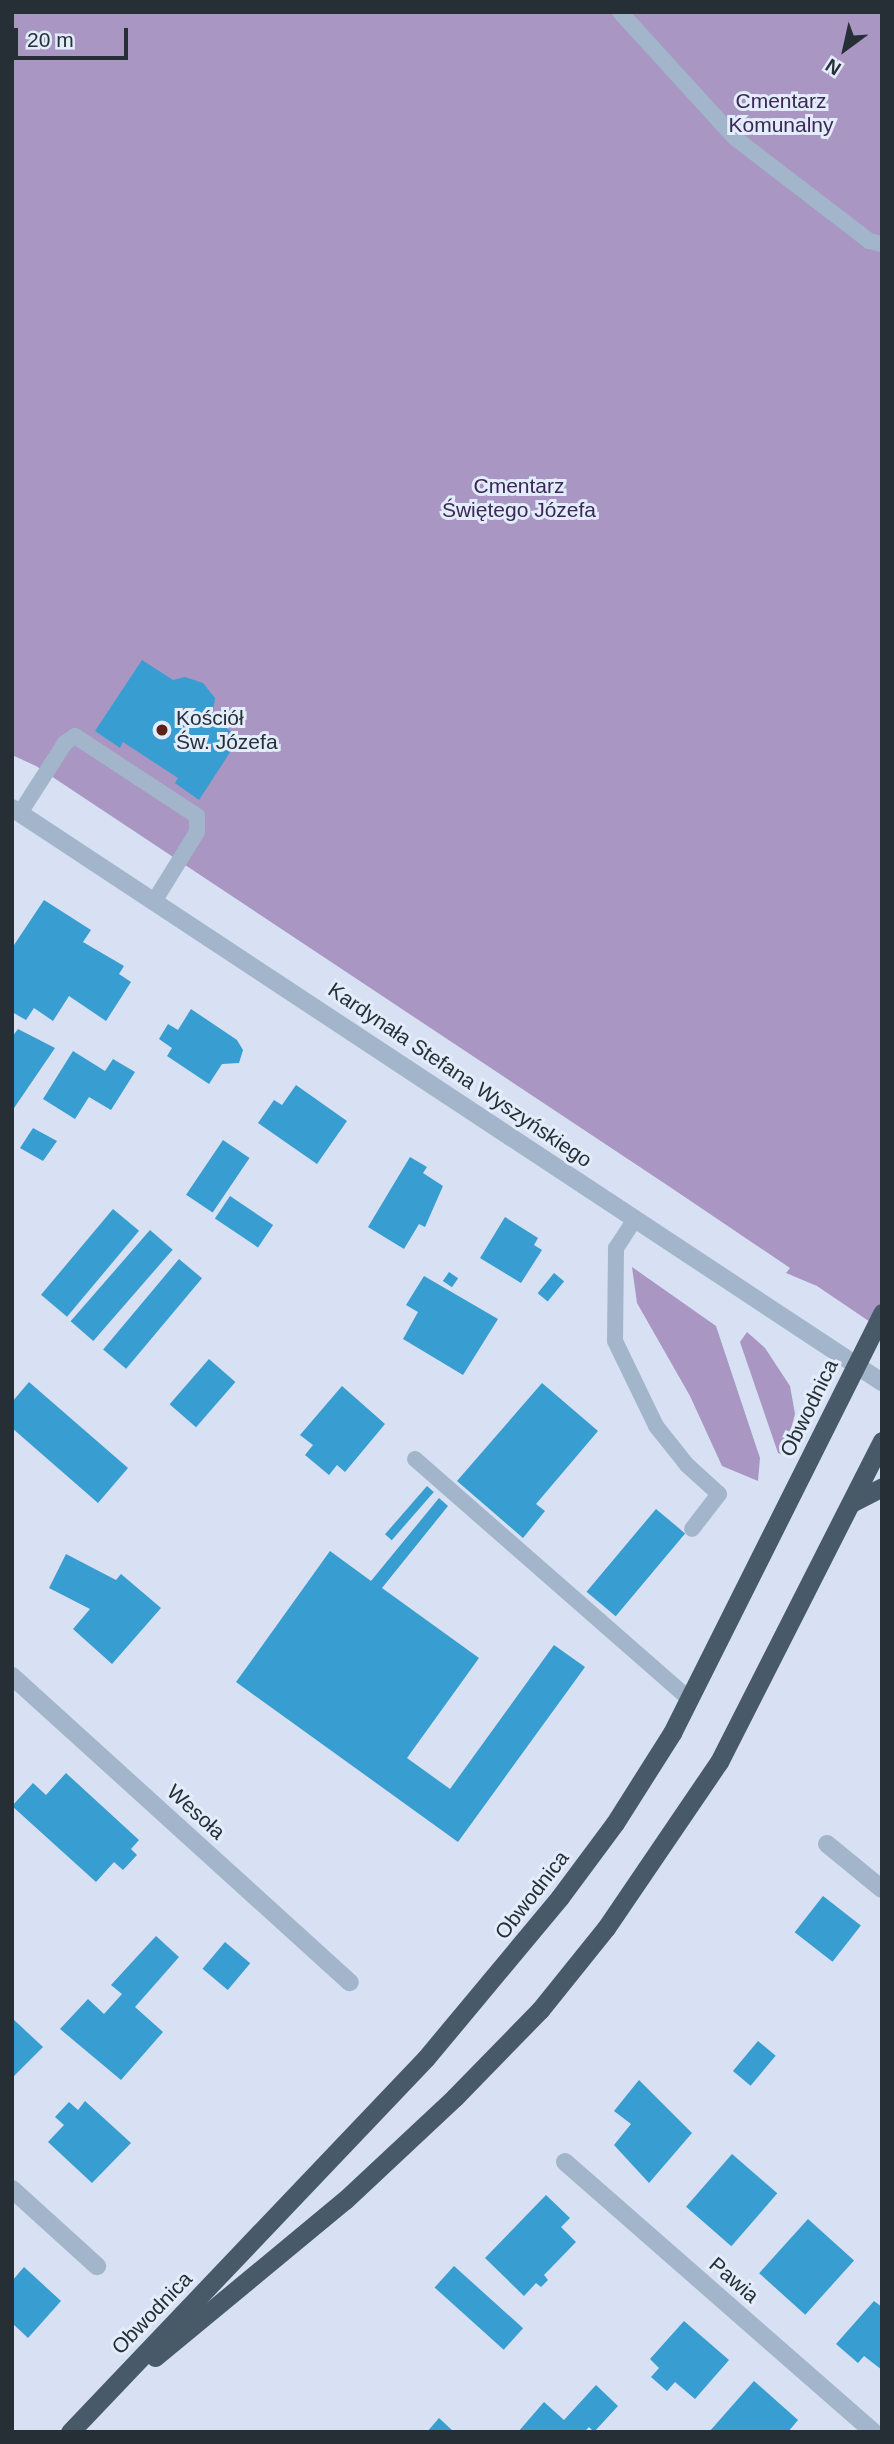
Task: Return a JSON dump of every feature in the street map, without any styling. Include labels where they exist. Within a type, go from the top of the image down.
[{"type":"highway","name":"Obwodnica","points":[[70,2432],[426,2058],[501,1972],[615,1823],[689,1699],[882,1313]]},
{"type":"highway","name":"Obwodnica","points":[[87,2414],[345,2200],[540,2010],[606,1928],[719,1762],[882,1441]]},
{"type":"highway","points":[[851,1503],[882,1487]]},
{"type":"street","name":"Kardynała Stefana Wyszyńskiego","points":[[16,810],[882,1382]]},
{"type":"street","name":"Wesoła","points":[[12,1676],[350,1982]]},
{"type":"street","points":[[827,1844],[882,1889]]},
{"type":"street","name":"Pawia","points":[[565,2162],[873,2432]]},
{"type":"street","points":[[12,2189],[97,2266]]},
{"type":"lane","points":[[620,12],[735,138],[869,241],[882,244]]},
{"type":"lane","points":[[16,810],[65,743],[75,736],[86,743],[197,816],[197,832],[155,900]]},
{"type":"lane","points":[[635,1219],[616,1248],[615,1341],[656,1426],[687,1465],[719,1494],[692,1529]]},
{"type":"lane","points":[[415,1460],[689,1699]]},
{"type":"green space","name":"Cmentarz Świętego Józefa","points":[[12,12],[882,12],[882,1330],[817,1286],[786,1273],[790,1268],[670,1187],[36,766],[12,755]]},
{"type":"green space","points":[[632,1267],[716,1326],[760,1458],[758,1481],[722,1466],[690,1396],[637,1303]]},
{"type":"green space","points":[[747,1332],[765,1348],[790,1386],[795,1414],[784,1455],[778,1453],[740,1342]]},
{"type":"building","name":"Kościół Św. Józefa","points":[[142,660],[173,680],[185,677],[203,683],[215,698],[212,719],[240,737],[199,800],[175,783],[178,778],[123,742],[120,748],[95,731]]},
{"type":"building","points":[[44,900],[91,930],[83,942],[124,966],[119,974],[131,982],[106,1021],[69,996],[53,1021],[34,1008],[26,1020],[12,1012],[12,948]]},
{"type":"building","points":[[191,1009],[237,1040],[243,1050],[239,1063],[222,1064],[209,1084],[167,1056],[172,1048],[159,1039],[168,1024],[178,1030]]},
{"type":"building","points":[[18,1029],[55,1048],[12,1111],[12,1037]]},
{"type":"building","points":[[73,1051],[105,1071],[113,1059],[135,1072],[111,1110],[89,1097],[75,1119],[43,1099]]},
{"type":"building","points":[[296,1085],[347,1121],[317,1164],[258,1123],[274,1100],[282,1105]]},
{"type":"building","points":[[33,1128],[57,1141],[43,1161],[20,1148]]},
{"type":"building","points":[[223,1140],[250,1158],[213,1213],[186,1195]]},
{"type":"building","points":[[410,1157],[427,1167],[423,1173],[443,1186],[425,1227],[419,1224],[404,1249],[368,1227]]},
{"type":"building","points":[[230,1196],[273,1225],[258,1247],[215,1218]]},
{"type":"building","points":[[113,1209],[139,1231],[67,1317],[41,1295]]},
{"type":"building","points":[[505,1217],[538,1238],[534,1245],[542,1250],[521,1283],[480,1258]]},
{"type":"building","points":[[150,1230],[173,1250],[93,1341],[71,1321]]},
{"type":"building","points":[[179,1259],[202,1278],[126,1369],[103,1349]]},
{"type":"building","points":[[449,1272],[458,1278],[452,1287],[443,1281]]},
{"type":"building","points":[[554,1273],[564,1281],[548,1301],[538,1293]]},
{"type":"building","points":[[424,1276],[498,1319],[463,1375],[403,1339],[418,1312],[406,1305]]},
{"type":"building","points":[[209,1359],[235,1382],[196,1427],[170,1404]]},
{"type":"building","points":[[29,1382],[128,1468],[98,1503],[12,1428],[12,1402]]},
{"type":"building","points":[[542,1383],[598,1431],[536,1504],[545,1511],[523,1538],[457,1481]]},
{"type":"building","points":[[342,1386],[385,1424],[345,1472],[337,1465],[329,1475],[305,1455],[313,1445],[300,1435]]},
{"type":"building","points":[[427,1486],[434,1492],[392,1540],[385,1534]]},
{"type":"building","points":[[439,1498],[448,1506],[382,1588],[479,1658],[407,1758],[450,1789],[554,1645],[585,1667],[458,1842],[236,1682],[330,1551],[371,1581]]},
{"type":"building","points":[[656,1509],[685,1533],[616,1616],[587,1592]]},
{"type":"building","points":[[66,1554],[116,1580],[121,1574],[161,1608],[112,1664],[73,1629],[90,1609],[49,1588]]},
{"type":"building","points":[[66,1773],[139,1840],[131,1849],[137,1855],[123,1870],[114,1862],[96,1882],[12,1806],[33,1783],[46,1795]]},
{"type":"building","points":[[823,1896],[861,1926],[833,1962],[795,1932]]},
{"type":"building","points":[[156,1936],[179,1957],[135,2007],[163,2032],[121,2080],[60,2029],[88,1999],[104,2014],[122,1994],[111,1985]]},
{"type":"building","points":[[225,1942],[250,1963],[228,1990],[203,1969]]},
{"type":"building","points":[[12,2018],[43,2047],[12,2078]]},
{"type":"building","points":[[758,2041],[776,2056],[751,2086],[733,2071]]},
{"type":"building","points":[[639,2080],[692,2133],[649,2183],[614,2145],[631,2124],[614,2111]]},
{"type":"building","points":[[85,2101],[131,2143],[92,2183],[48,2142],[64,2125],[55,2117],[69,2102],[78,2110]]},
{"type":"building","points":[[732,2154],[777,2193],[731,2246],[686,2207]]},
{"type":"building","points":[[546,2195],[570,2218],[561,2227],[576,2242],[544,2275],[548,2280],[541,2287],[536,2283],[524,2296],[485,2258]]},
{"type":"building","points":[[808,2219],[854,2260],[805,2315],[759,2273]]},
{"type":"building","points":[[454,2266],[523,2328],[504,2350],[435,2288]]},
{"type":"building","points":[[24,2267],[61,2301],[28,2338],[12,2323],[12,2281]]},
{"type":"building","points":[[874,2301],[882,2307],[882,2370],[864,2356],[858,2363],[836,2344]]},
{"type":"building","points":[[684,2321],[729,2360],[695,2399],[675,2382],[667,2391],[651,2377],[659,2368],[650,2359]]},
{"type":"building","points":[[754,2381],[798,2420],[788,2432],[709,2432]]},
{"type":"building","points":[[596,2385],[618,2406],[594,2432],[589,2427],[584,2432],[518,2432],[544,2402],[564,2420]]},
{"type":"building","points":[[439,2418],[454,2432],[427,2432]]},
{"type":"place","name":"Kościół Św. Józefa","points":[[162,730]]},
{"type":"park label","name":"Cmentarz Komunalny","points":[[781,113]]}]
